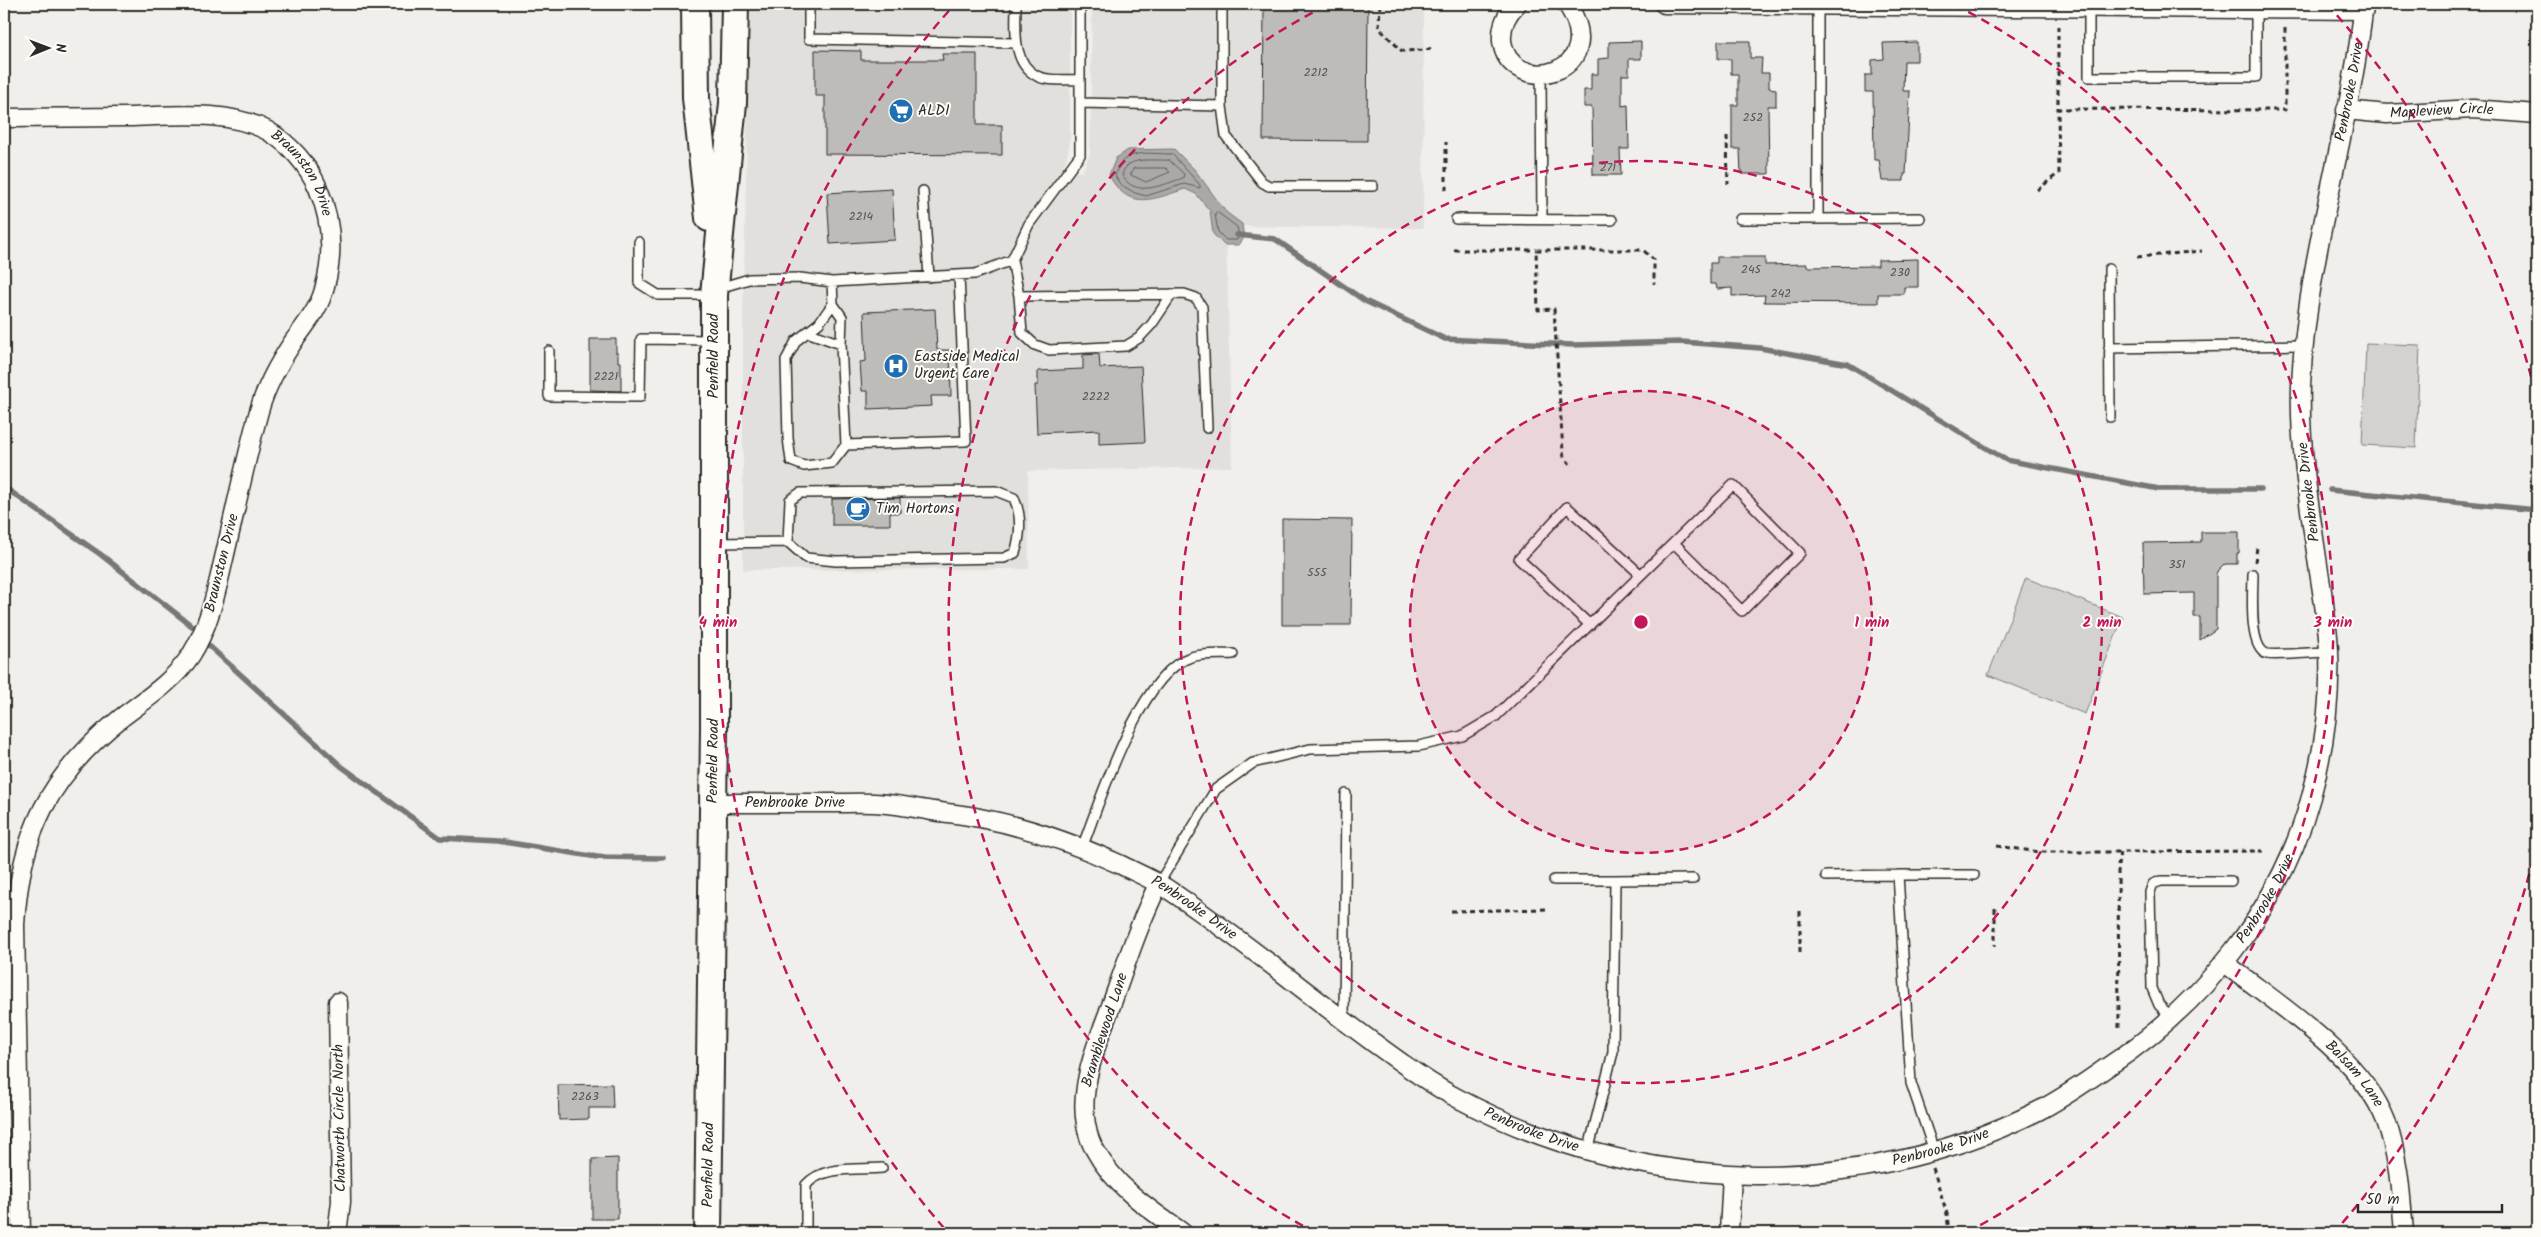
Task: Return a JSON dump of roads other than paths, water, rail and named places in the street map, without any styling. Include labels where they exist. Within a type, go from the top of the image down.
[{"type":"main road","name":"Penfield Road","points":[[695,4],[696,98],[714,292],[713,803],[708,1233]]},
{"type":"main road","name":"Penfield Road","points":[[714,292],[733,102],[735,4]]},
{"type":"street","points":[[1517,4],[1510,11],[1504,22],[1502,34],[1503,47],[1509,58],[1518,67],[1529,73],[1541,74],[1555,72],[1566,65],[1577,48],[1579,28],[1567,4]]},
{"type":"street","name":"Penbrooke Drive","points":[[713,803],[886,804],[978,817],[1082,848],[1159,883],[1344,1021],[1454,1097],[1529,1132],[1588,1152],[1642,1164],[1732,1175],[1774,1176],[1835,1171],[1931,1153],[2010,1124],[2066,1095],[2128,1054],[2172,1018],[2225,963],[2256,920],[2278,881],[2310,801],[2326,720],[2329,652],[2302,442],[2301,393],[2312,273],[2346,110],[2364,7],[2256,9],[1664,4]]},
{"type":"street","name":"Mapleview Circle","points":[[2346,110],[2387,114],[2473,109],[2537,114]]},
{"type":"street","name":"Braunston Drive","points":[[4,118],[188,116],[242,122],[267,131],[286,144],[300,159],[314,180],[324,202],[329,223],[331,246],[325,288],[316,310],[278,366],[259,409],[220,575],[210,613],[200,638],[190,656],[173,676],[152,696],[90,745],[66,772],[39,815],[23,856],[17,890],[15,925],[20,1233]]},
{"type":"street","name":"Bramblewood Lane","points":[[1159,883],[1145,912],[1090,1069],[1084,1096],[1086,1124],[1094,1149],[1113,1178],[1137,1200],[1182,1233]]},
{"type":"street","name":"Balsam Lane","points":[[2225,963],[2340,1055],[2374,1096],[2385,1120],[2394,1149],[2404,1233]]},
{"type":"street","name":"Chatworth Circle North","points":[[336,1233],[340,1202],[338,1002]]},
{"type":"street","points":[[1729,1233],[1732,1175]]},
{"type":"lane","points":[[809,4],[809,39],[1015,43]]},
{"type":"lane","points":[[1016,4],[1015,43],[1025,66],[1037,76],[1080,80]]},
{"type":"lane","points":[[1080,4],[1080,155],[1029,224],[1012,260],[1019,296],[1022,333],[1035,345],[1049,350],[1126,346],[1139,338],[1152,324],[1172,294]]},
{"type":"lane","points":[[1222,4],[1222,106],[1226,136],[1262,182],[1269,186],[1373,186]]},
{"type":"lane","points":[[1818,5],[1818,218]]},
{"type":"lane","points":[[2089,8],[2089,78],[2256,77],[2256,9]]},
{"type":"lane","points":[[1541,74],[1542,219]]},
{"type":"lane","points":[[1080,103],[1222,106]]},
{"type":"lane","points":[[923,191],[929,276]]},
{"type":"lane","points":[[1456,218],[1612,220]]},
{"type":"lane","points":[[1740,219],[1920,218]]},
{"type":"lane","points":[[639,242],[639,282],[658,295],[714,292],[749,278],[800,278],[832,282],[976,274],[1012,260]]},
{"type":"lane","points":[[2109,269],[2110,417]]},
{"type":"lane","points":[[846,445],[966,441],[959,275]]},
{"type":"lane","points":[[832,282],[833,304],[842,316],[841,344],[846,445],[832,463],[804,466],[791,461],[788,438],[786,360],[796,341],[819,323],[833,304]]},
{"type":"lane","points":[[1019,296],[1184,294],[1196,298],[1202,307],[1207,428]]},
{"type":"lane","points":[[807,332],[841,344]]},
{"type":"lane","points":[[549,351],[549,396],[640,397],[641,339],[714,340]]},
{"type":"lane","points":[[2109,348],[2304,346]]},
{"type":"lane","points":[[1159,883],[1216,789],[1254,763],[1310,749],[1419,746],[1462,736],[1496,716],[1733,485],[1800,553],[1742,611],[1674,543]]},
{"type":"lane","points":[[714,543],[788,542],[806,558],[836,561],[1004,558],[1015,553],[1019,540],[1019,509],[1014,498],[996,491],[800,493],[790,500],[788,542]]},
{"type":"lane","points":[[1590,625],[1519,559],[1567,507],[1641,575]]},
{"type":"lane","points":[[2253,574],[2254,639],[2259,649],[2268,654],[2329,652]]},
{"type":"lane","points":[[1082,848],[1124,741],[1146,699],[1166,674],[1190,657],[1233,654]]},
{"type":"lane","points":[[1344,1021],[1346,794]]},
{"type":"lane","points":[[1898,875],[1911,1083],[1931,1153]]},
{"type":"lane","points":[[1826,876],[1974,876]]},
{"type":"lane","points":[[1554,880],[1692,880]]},
{"type":"lane","points":[[1588,1152],[1613,1052],[1615,880]]},
{"type":"lane","points":[[2172,1018],[2159,1005],[2152,988],[2150,892],[2153,884],[2161,881],[2231,881]]},
{"type":"lane","points":[[806,1233],[806,1185],[814,1176],[823,1172],[882,1168]]},
{"type":"water","points":[[1174,149],[1195,170],[1226,212],[1242,224],[1244,238],[1239,245],[1224,245],[1213,234],[1210,211],[1196,194],[1185,189],[1152,199],[1142,200],[1125,194],[1116,187],[1109,175],[1116,158],[1128,150]]},
{"type":"waterway","points":[[1237,235],[1275,239],[1365,301],[1445,339],[1573,345],[1682,342],[1760,348],[1848,364],[2006,460],[2159,489],[2260,489]]},
{"type":"waterway","points":[[4,487],[100,554],[192,626]]},
{"type":"waterway","points":[[2330,490],[2537,510]]},
{"type":"waterway","points":[[207,644],[341,766],[440,838],[498,841],[597,857],[663,858]]},
{"type":"place","name":"ALDI","points":[[901,111]]},
{"type":"place","name":"Eastside Medical Urgent Care","points":[[896,366]]},
{"type":"place","name":"Tim Hortons","points":[[858,509]]}]
